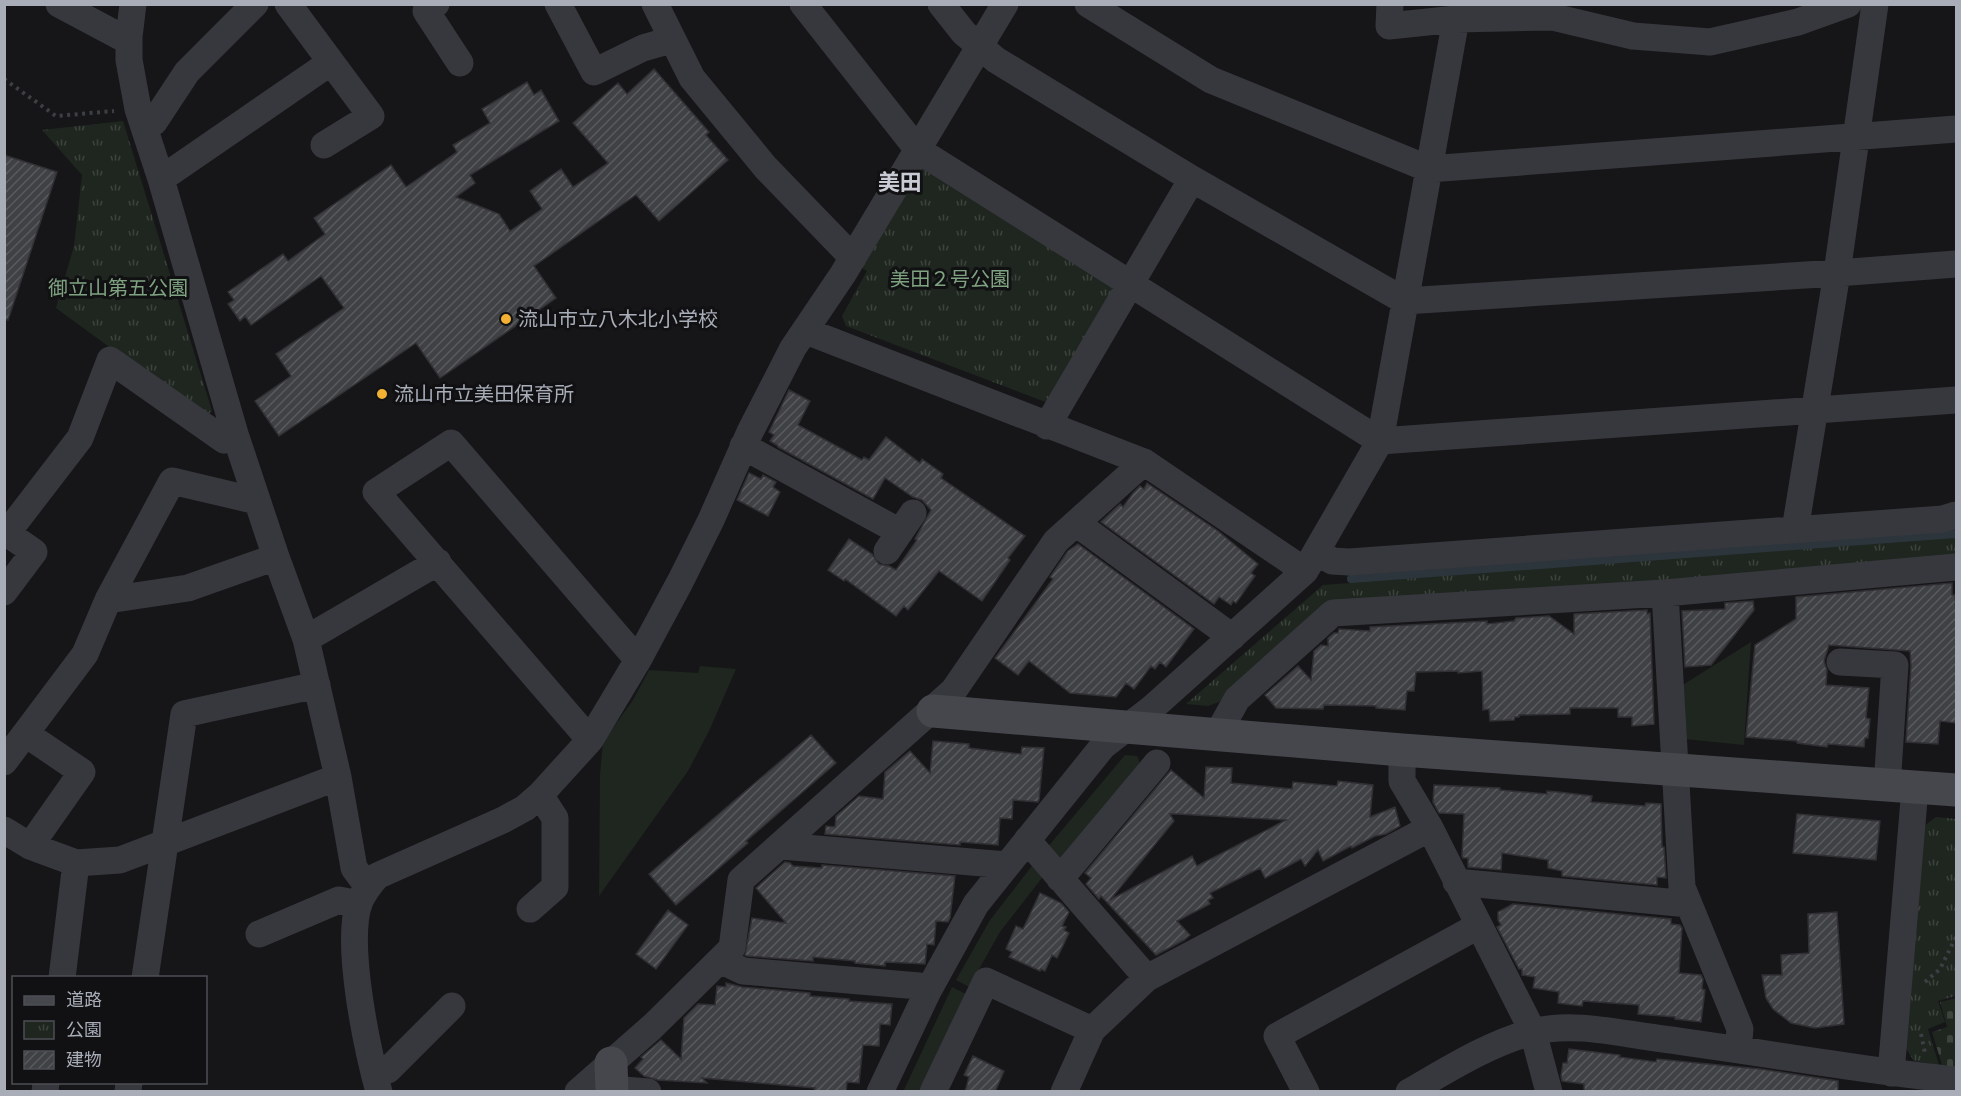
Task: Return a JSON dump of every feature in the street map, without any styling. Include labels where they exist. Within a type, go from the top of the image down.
[{"type":"street","points":[[59,4],[121,37],[129,37]]},
{"type":"street","points":[[133,4],[129,60],[141,117],[235,434],[306,639],[338,777],[354,868],[363,896]]},
{"type":"street","points":[[141,117],[154,122],[187,72],[255,4]]},
{"type":"street","points":[[288,4],[371,116],[324,145]]},
{"type":"street","points":[[436,4],[426,11],[460,63]]},
{"type":"street","points":[[558,4],[594,72],[643,48],[671,40]]},
{"type":"street","points":[[655,4],[692,78],[766,168],[853,258]]},
{"type":"street","points":[[803,4],[918,150],[1380,441],[1956,400]]},
{"type":"street","points":[[941,4],[964,33],[996,60],[1192,179],[1405,301],[1956,264]]},
{"type":"street","points":[[376,1082],[354,946],[363,896],[377,876],[525,808],[540,795],[590,740],[638,660],[711,520],[743,447],[793,348],[853,258],[1005,4]]},
{"type":"street","points":[[1088,4],[1211,80],[1429,169],[1956,129]]},
{"type":"street","points":[[1390,4],[1389,26],[1456,19],[1553,17],[1633,36],[1710,42],[1798,22],[1848,4]]},
{"type":"street","points":[[1795,530],[1837,273],[1875,4]]},
{"type":"street","points":[[880,1092],[928,991],[976,904],[1103,746],[1151,709],[1232,637],[1311,561],[1380,441],[1456,19]]},
{"type":"street","points":[[161,179],[331,62]]},
{"type":"street","points":[[1047,426],[1192,179]]},
{"type":"street","points":[[806,331],[1144,462],[1311,561],[1349,562],[1943,519],[1956,515]]},
{"type":"street","points":[[4,592],[34,552],[6,532],[80,438],[110,360],[224,441],[235,434]]},
{"type":"street","points":[[590,740],[376,492],[451,443],[638,660]]},
{"type":"street","points":[[743,447],[900,532]]},
{"type":"street","points":[[612,1081],[652,1027],[732,948],[741,880],[954,690],[1056,541],[1144,462]]},
{"type":"street","points":[[4,762],[85,654],[108,600],[172,481],[257,501]]},
{"type":"street","points":[[1076,523],[1232,637]]},
{"type":"street","points":[[108,600],[188,588],[276,557]]},
{"type":"street","points":[[306,639],[438,562]]},
{"type":"street","points":[[1217,735],[1237,699],[1333,613],[1665,593],[1956,567]]},
{"type":"street","points":[[1665,593],[1682,887],[1740,1029],[1738,1049]]},
{"type":"street","points":[[1840,662],[1895,665],[1901,787],[1891,1073]]},
{"type":"street","points":[[145,976],[184,714],[317,685]]},
{"type":"street","points":[[933,711],[1402,750],[1956,790]]},
{"type":"street","points":[[26,734],[82,772],[30,846]]},
{"type":"street","points":[[1402,750],[1402,781],[1430,828],[1533,1032],[1549,1092]]},
{"type":"street","points":[[1060,879],[1156,763]]},
{"type":"street","points":[[4,830],[30,846],[76,863],[120,860],[338,777]]},
{"type":"street","points":[[531,909],[555,887],[555,818],[540,795]]},
{"type":"street","points":[[1064,1092],[1092,1030],[1147,978],[1430,828]]},
{"type":"street","points":[[1027,840],[1147,978]]},
{"type":"street","points":[[781,846],[1007,865]]},
{"type":"street","points":[[62,976],[76,863]]},
{"type":"street","points":[[1456,882],[1689,904]]},
{"type":"street","points":[[260,934],[339,900],[363,896]]},
{"type":"street","points":[[1306,1092],[1277,1035],[1479,926]]},
{"type":"street","points":[[720,960],[743,971],[919,986],[928,991]]},
{"type":"street","points":[[933,1092],[986,981],[1092,1030]]},
{"type":"street","points":[[376,1082],[452,1006]]},
{"type":"street","points":[[1409,1092],[1472,1056],[1533,1032],[1576,1028],[1738,1049],[1891,1073],[1956,1080]]},
{"type":"street","points":[[578,1092],[612,1081],[648,1092]]},
{"type":"path","points":[[4,79],[56,116],[141,117]]},
{"type":"path","points":[[1922,987],[1928,978],[1940,969],[1956,937]]},
{"type":"path","points":[[1920,1029],[1927,1077]]},
{"type":"green space","name":"御立山第五公園","points":[[123,121],[212,411],[205,417],[56,308],[74,246],[82,175],[42,130]]},
{"type":"green space","name":"美田２号公園","points":[[925,167],[1111,284],[1114,296],[1048,403],[846,326],[842,316],[867,271],[859,266],[914,172]]},
{"type":"green space","points":[[1956,530],[1956,561],[1327,608],[1219,702],[1208,706],[1186,704],[1323,585],[1350,583],[1348,574]]},
{"type":"green space","points":[[1751,642],[1744,745],[1684,739],[1681,686]]},
{"type":"green space","points":[[700,666],[736,669],[709,731],[688,771],[599,896],[600,775],[603,742],[633,700],[649,670],[698,673]]},
{"type":"green space","points":[[1125,755],[1137,756],[1142,768],[1065,859],[1056,859],[1046,849]]},
{"type":"green space","points":[[1936,817],[1956,819],[1956,996],[1938,1001],[1945,1022],[1928,1029],[1939,1065],[1914,1061],[1905,1047],[1923,827]]},
{"type":"green space","points":[[1035,862],[1045,874],[1000,932],[969,987],[956,980],[990,920]]},
{"type":"green space","points":[[952,987],[966,994],[920,1091],[903,1092]]},
{"type":"green space","points":[[1956,998],[1956,1068],[1942,1065],[1932,1032],[1947,1027],[1940,1002]]},
{"type":"building","points":[[654,69],[709,132],[706,135],[728,160],[659,221],[636,195],[534,266],[556,298],[440,378],[416,343],[279,436],[255,401],[291,376],[276,354],[344,308],[321,276],[251,325],[245,316],[240,321],[228,304],[234,300],[228,292],[283,254],[288,261],[325,234],[314,218],[391,165],[406,187],[457,152],[453,145],[490,123],[482,109],[527,82],[534,95],[541,90],[559,121],[470,175],[475,183],[456,197],[499,214],[510,231],[542,209],[530,191],[561,169],[573,187],[608,163],[573,123],[618,83],[627,94]]},
{"type":"building","points":[[4,155],[57,172],[8,320],[4,319]]},
{"type":"building","points":[[789,390],[810,401],[798,425],[862,460],[864,457],[869,460],[886,437],[920,463],[922,459],[943,474],[941,478],[1025,536],[1008,558],[1010,560],[982,601],[939,571],[908,610],[904,606],[896,616],[845,579],[844,581],[828,570],[849,539],[872,554],[879,564],[896,570],[917,540],[915,539],[931,510],[922,500],[913,497],[885,478],[873,499],[770,441],[774,435],[769,432]]},
{"type":"building","points":[[749,473],[761,479],[763,475],[776,482],[773,487],[780,492],[768,516],[737,500]]},
{"type":"building","points":[[1147,483],[1218,531],[1258,564],[1251,573],[1255,576],[1236,603],[1233,601],[1231,605],[1219,597],[1214,604],[1101,522],[1120,504],[1123,507],[1140,486],[1144,489]]},
{"type":"building","points":[[1078,544],[1194,629],[1166,667],[1160,662],[1155,669],[1151,666],[1134,689],[1126,683],[1116,697],[1070,693],[1029,661],[1018,675],[995,658],[1053,579],[1050,577],[1068,551]]},
{"type":"building","points":[[1952,583],[1956,614],[1956,723],[1940,721],[1938,744],[1906,742],[1910,651],[1829,645],[1824,661],[1827,670],[1826,685],[1869,688],[1866,718],[1870,719],[1868,738],[1865,738],[1864,747],[1828,744],[1827,747],[1797,743],[1797,741],[1746,737],[1755,645],[1796,619],[1796,597]]},
{"type":"building","points":[[1753,601],[1754,610],[1711,665],[1685,667],[1682,611],[1725,609],[1725,603]]},
{"type":"building","points":[[1647,610],[1647,614],[1650,613],[1654,724],[1632,726],[1632,717],[1618,717],[1618,708],[1570,708],[1570,714],[1519,715],[1514,720],[1490,721],[1489,709],[1483,710],[1482,671],[1416,672],[1414,691],[1407,691],[1405,710],[1376,708],[1376,706],[1324,705],[1323,709],[1276,708],[1265,695],[1298,666],[1311,680],[1314,651],[1321,645],[1328,646],[1328,638],[1338,633],[1339,629],[1370,631],[1370,627],[1487,621],[1487,624],[1514,621],[1516,618],[1549,616],[1574,634],[1574,614]]},
{"type":"building","points":[[811,735],[836,763],[676,905],[649,874]]},
{"type":"building","points":[[933,741],[969,744],[969,748],[1021,754],[1022,747],[1044,748],[1038,802],[1013,800],[1012,819],[1000,818],[998,845],[960,842],[960,845],[825,834],[826,826],[835,827],[836,816],[859,796],[883,799],[885,772],[910,751],[930,773]]},
{"type":"building","points":[[1206,767],[1232,768],[1231,783],[1292,789],[1293,782],[1337,786],[1338,781],[1373,785],[1370,817],[1395,807],[1400,826],[1352,848],[1351,846],[1323,861],[1318,850],[1305,866],[1301,859],[1265,878],[1260,868],[1210,893],[1213,898],[1208,900],[1210,904],[1177,921],[1190,935],[1156,955],[1101,896],[1099,899],[1086,884],[1091,878],[1085,873],[1171,770],[1204,798]],"holes":[[[1170,814],[1286,820],[1197,866],[1192,856],[1110,900],[1174,821]]]},
{"type":"building","points":[[1434,785],[1500,788],[1500,790],[1547,794],[1547,791],[1558,792],[1592,796],[1591,802],[1645,806],[1646,803],[1661,804],[1662,847],[1664,847],[1666,878],[1657,877],[1657,885],[1562,876],[1562,871],[1548,868],[1548,860],[1502,853],[1501,870],[1468,867],[1468,858],[1462,856],[1464,814],[1439,813],[1433,802]]},
{"type":"building","points":[[1797,814],[1880,821],[1876,860],[1793,853]]},
{"type":"building","points":[[785,862],[793,866],[822,868],[822,865],[955,876],[950,918],[948,922],[936,921],[934,945],[927,944],[925,964],[885,962],[885,966],[813,957],[813,961],[747,956],[745,955],[752,918],[786,923],[756,888]]},
{"type":"building","points":[[1040,893],[1061,903],[1069,912],[1062,926],[1066,927],[1064,930],[1069,933],[1057,958],[1052,955],[1045,971],[1041,969],[1040,971],[1009,957],[1012,952],[1006,949],[1016,926],[1023,929]]},
{"type":"building","points":[[1513,904],[1671,919],[1671,924],[1680,925],[1682,928],[1679,973],[1701,975],[1703,979],[1702,989],[1705,990],[1701,1022],[1638,1014],[1639,1005],[1583,1001],[1582,1006],[1558,1003],[1559,992],[1533,988],[1535,977],[1522,975],[1522,969],[1519,969],[1497,927],[1501,925],[1498,912]]},
{"type":"building","points":[[668,910],[688,925],[656,969],[636,954]]},
{"type":"building","points":[[1837,912],[1844,1024],[1815,1028],[1791,1023],[1773,1009],[1766,998],[1762,975],[1782,975],[1781,955],[1809,953],[1808,914]]},
{"type":"building","points":[[726,983],[742,987],[810,993],[810,996],[849,999],[849,1001],[892,1004],[890,1025],[880,1024],[879,1046],[863,1045],[859,1083],[847,1082],[846,1092],[814,1092],[815,1088],[702,1078],[707,1083],[658,1080],[644,1076],[635,1068],[643,1059],[641,1057],[661,1040],[681,1059],[684,1018],[698,1004],[715,1005],[717,986],[726,987]]},
{"type":"building","points":[[1569,1049],[1656,1062],[1657,1059],[1760,1069],[1838,1081],[1838,1092],[1584,1092],[1584,1084],[1562,1081],[1563,1063],[1567,1063]]},
{"type":"building","points":[[973,1056],[1004,1071],[995,1092],[965,1092],[969,1077],[964,1075]]},
{"type":"waterway","points":[[1351,579],[1956,534]]},
{"type":"place","name":"流山市立八木北小学校","points":[[506,319]]},
{"type":"place","name":"流山市立美田保育所","points":[[382,394]]},
{"type":"district","name":"美田","points":[[900,182]]}]
